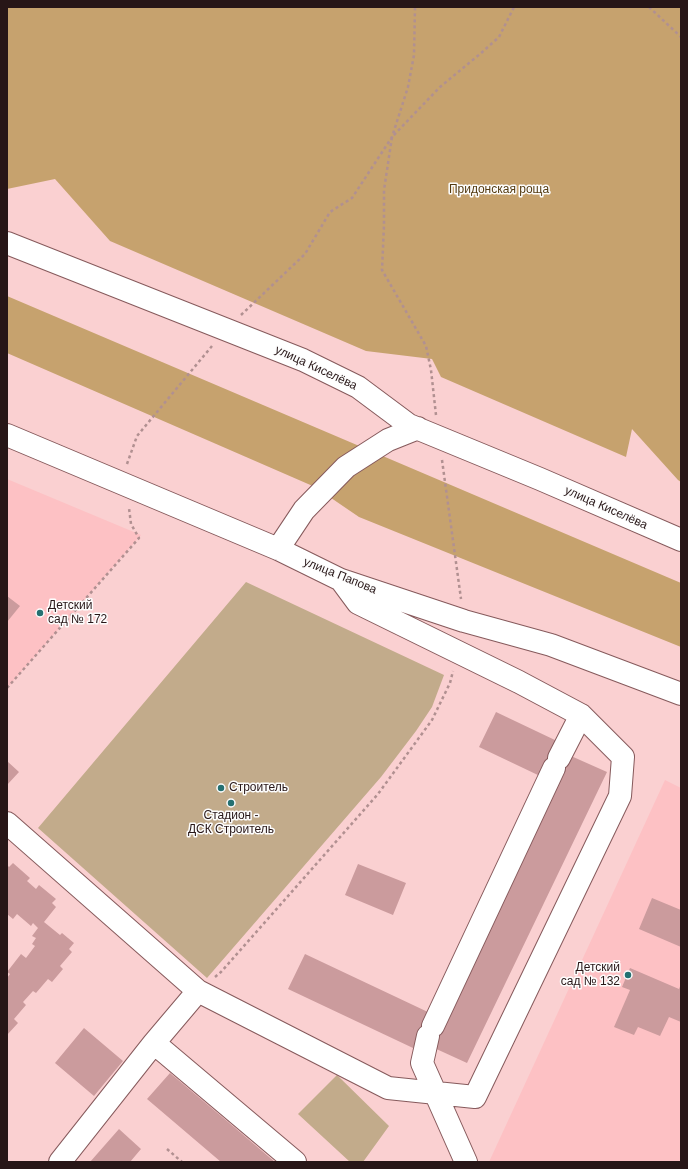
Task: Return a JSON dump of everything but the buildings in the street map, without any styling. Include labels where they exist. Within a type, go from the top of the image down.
[{"type":"street","name":"улица Киселёва","points":[[7,242],[304,360],[358,386],[409,425],[540,479],[681,540]]},
{"type":"street","points":[[278,550],[304,510],[346,467],[388,440],[418,428]]},
{"type":"street","name":"улица Папова","points":[[7,435],[278,550],[341,580],[464,621],[551,645],[681,694]]},
{"type":"street","points":[[7,823],[198,991],[388,1088],[475,1097],[620,796],[623,757],[581,716],[519,682],[358,603],[341,580]]},
{"type":"street","points":[[466,1162],[422,1063],[431,1031],[557,763],[581,716]]},
{"type":"street","points":[[60,1162],[198,991]]},
{"type":"street","points":[[154,1044],[295,1162]]},
{"type":"path","points":[[415,7],[414,55],[408,87],[392,137],[384,190],[382,270],[426,346],[433,384],[438,437],[464,621]]},
{"type":"path","points":[[7,688],[139,538],[131,524],[123,474],[137,436],[226,329],[305,254],[330,212],[352,198],[392,137],[440,87],[498,37],[514,7]]},
{"type":"path","points":[[649,7],[681,37]]},
{"type":"path","points":[[198,991],[221,972],[378,794],[432,720],[450,683],[458,652]]},
{"type":"path","points":[[167,1148],[182,1162]]},
{"type":"shaded area","name":"Детский сад № 172","points":[[7,479],[141,535],[7,688]]},
{"type":"shaded area","name":"Стадион - ДСК Строитель","points":[[246,582],[444,675],[432,707],[416,731],[381,777],[207,978],[38,828]]},
{"type":"shaded area","name":"Детский сад № 132","points":[[665,780],[681,788],[681,1162],[489,1162]]},
{"type":"shaded area","points":[[337,1075],[389,1126],[363,1162],[350,1162],[298,1114]]},
{"type":"green space","name":"Придонская роща","points":[[7,7],[681,7],[681,482],[632,429],[626,457],[441,377],[432,359],[366,351],[110,241],[55,179],[7,189]]},
{"type":"green space","points":[[7,296],[681,583],[681,647],[359,517],[315,487],[7,353]]},
{"type":"place","name":"Детский сад № 172","points":[[40,613]]},
{"type":"place","name":"Строитель","points":[[221,788]]},
{"type":"place","name":"Стадион - ДСК Строитель","points":[[231,803]]},
{"type":"place","name":"Детский сад № 132","points":[[628,975]]}]
